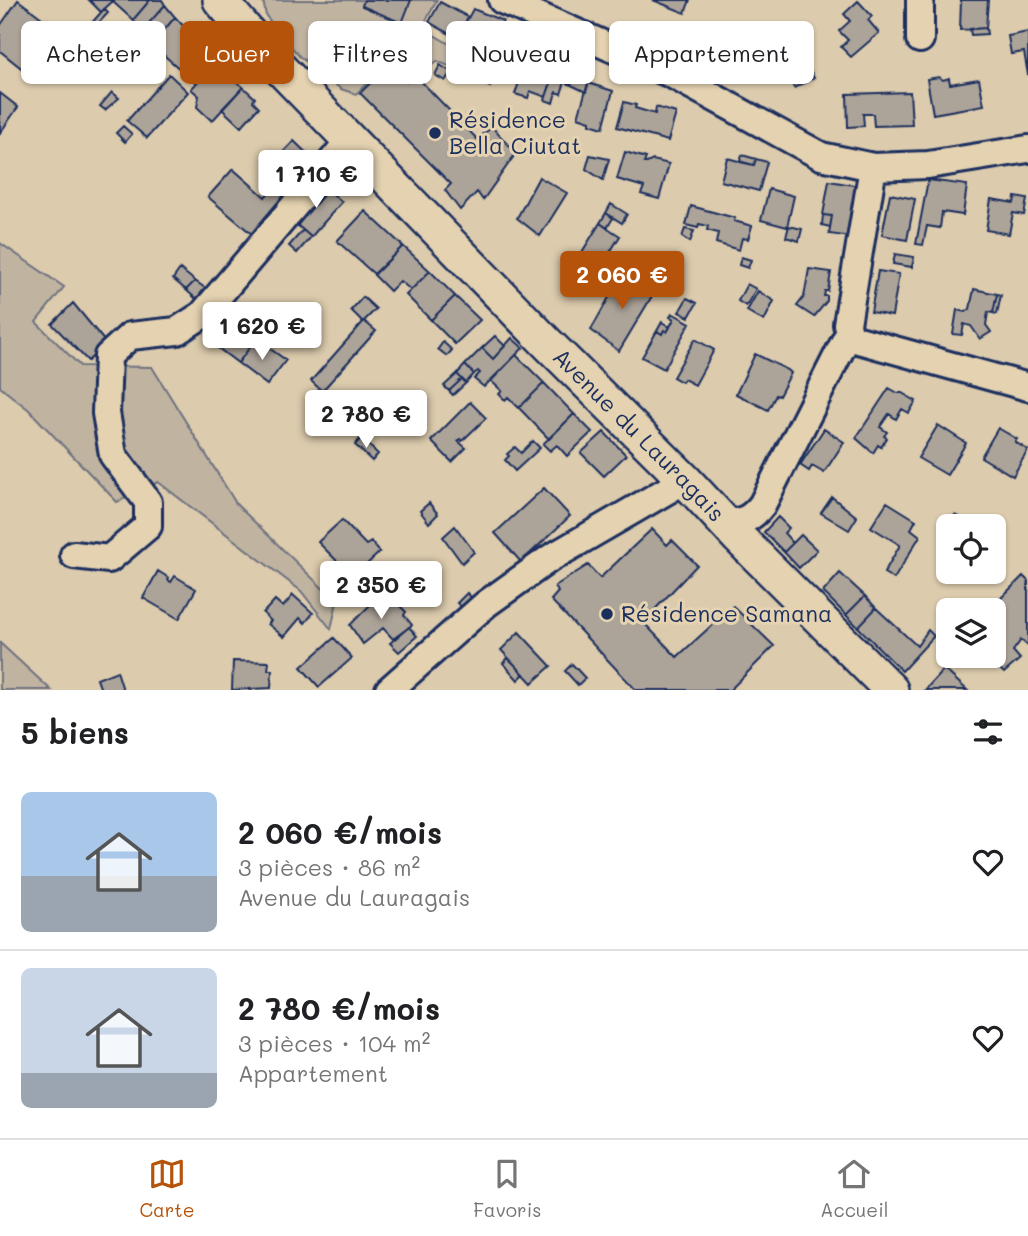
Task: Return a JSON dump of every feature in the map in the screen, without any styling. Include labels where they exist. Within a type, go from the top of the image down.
[{"type":"main road","name":"Avenue du Lauragais","points":[[221,1],[250,37],[547,343],[685,480],[884,688]]},
{"type":"street","points":[[502,0],[671,74],[821,156],[873,167],[928,165],[1028,149]]},
{"type":"street","points":[[920,0],[920,39]]},
{"type":"street","points":[[74,555],[109,559],[148,526],[148,502],[113,455],[106,413],[108,356],[130,336],[177,331],[202,315],[350,140]]},
{"type":"street","points":[[873,167],[847,324],[849,333],[855,339],[1028,387]]},
{"type":"street","points":[[726,523],[749,519],[762,505],[766,491],[849,333]]},
{"type":"street","points":[[389,690],[486,604],[549,559],[685,480]]},
{"type":"shaded area","points":[[263,0],[437,0],[426,21],[308,21],[308,63],[294,50],[294,21],[270,21],[266,16]]},
{"type":"shaded area","points":[[432,34],[446,42],[446,65],[437,61],[432,65]]},
{"type":"shaded area","points":[[335,84],[366,84],[356,94]]},
{"type":"shaded area","points":[[0,243],[64,287],[36,322],[80,366],[152,367],[237,505],[337,602],[331,629],[301,591],[158,482],[117,502],[28,409],[0,387]]},
{"type":"shaded area","points":[[0,643],[51,690],[0,690]]},
{"type":"building","points":[[18,0],[46,21],[21,21],[21,68],[0,51],[0,26]]},
{"type":"building","points":[[89,0],[114,0],[101,12]]},
{"type":"building","points":[[150,0],[133,20],[112,1]]},
{"type":"building","points":[[150,0],[162,0],[165,5],[151,21],[133,20]]},
{"type":"building","points":[[364,0],[411,0],[403,21],[362,6]]},
{"type":"building","points":[[653,0],[690,0],[685,13]]},
{"type":"building","points":[[961,0],[988,0],[986,28],[960,30]]},
{"type":"building","points":[[858,1],[872,16],[868,20],[879,33],[851,57],[841,47],[848,40],[839,31],[850,21],[844,14]]},
{"type":"building","points":[[440,2],[468,17],[466,21],[446,21],[446,32],[430,21]]},
{"type":"building","points":[[165,5],[175,17],[166,28],[166,21],[151,21]]},
{"type":"building","points":[[104,9],[108,13],[100,21],[93,21]]},
{"type":"building","points":[[473,9],[503,21],[466,21]]},
{"type":"building","points":[[175,17],[180,22],[180,69],[166,57],[166,28]]},
{"type":"building","points":[[986,28],[987,34],[971,35],[970,29]]},
{"type":"building","points":[[1028,32],[1028,75],[1024,52],[1011,54],[1008,36]]},
{"type":"building","points":[[440,65],[446,69],[445,81],[435,75]]},
{"type":"building","points":[[169,74],[188,92],[147,138],[127,121],[160,84],[166,84]]},
{"type":"building","points":[[939,77],[943,80],[949,78],[950,84],[979,79],[984,105],[933,114],[927,79]]},
{"type":"building","points":[[196,84],[240,84],[243,87],[212,121],[197,107],[199,96],[191,89]]},
{"type":"building","name":"Résidence Bella Ciutat","points":[[369,84],[424,84],[477,139],[492,127],[516,153],[483,200],[477,192],[460,210],[445,190],[451,184],[360,93]]},
{"type":"building","points":[[518,84],[551,84],[546,97],[530,91],[528,98],[515,94]]},
{"type":"building","points":[[550,84],[564,84],[561,94],[556,92],[553,103],[545,100]]},
{"type":"building","points":[[569,84],[588,84],[586,92]]},
{"type":"building","points":[[588,84],[613,91],[603,128],[578,117]]},
{"type":"building","points":[[243,87],[255,98],[253,101],[259,107],[241,127],[222,109]]},
{"type":"building","points":[[112,92],[119,98],[105,110],[100,106]]},
{"type":"building","points":[[910,92],[912,125],[874,126],[873,114],[863,114],[864,126],[848,127],[847,94]]},
{"type":"building","points":[[0,93],[18,107],[0,133]]},
{"type":"building","points":[[624,102],[655,114],[656,107],[676,113],[668,141],[617,127]]},
{"type":"building","points":[[123,126],[132,134],[125,142],[116,133]]},
{"type":"building","points":[[294,141],[322,168],[259,240],[208,197],[233,169],[265,197],[281,178],[269,167]]},
{"type":"building","points":[[625,152],[646,158],[644,163],[653,160],[669,164],[659,199],[641,194],[644,187],[617,179]]},
{"type":"building","points":[[590,155],[609,159],[603,180],[586,169]]},
{"type":"building","points":[[742,155],[756,159],[754,165],[740,162]]},
{"type":"building","points":[[727,158],[754,165],[756,159],[767,162],[759,191],[721,181]]},
{"type":"building","points":[[539,177],[567,193],[540,236],[517,218]]},
{"type":"building","points":[[928,180],[967,185],[963,215],[942,212],[940,228],[927,226],[923,245],[916,244]]},
{"type":"building","points":[[829,181],[860,186],[852,237],[829,234],[832,216],[823,215]]},
{"type":"building","points":[[321,184],[342,202],[311,237],[290,219]]},
{"type":"building","points":[[769,189],[794,196],[787,227],[761,220]]},
{"type":"building","points":[[890,194],[915,199],[907,240],[882,235]]},
{"type":"building","points":[[1015,197],[1027,199],[1024,215],[1013,213],[1009,234],[986,230],[991,199],[1014,203]]},
{"type":"building","points":[[611,204],[627,214],[622,223],[606,213]]},
{"type":"building","points":[[691,206],[735,218],[734,221],[752,226],[748,239],[742,238],[739,250],[716,243],[718,233],[707,230],[708,226],[699,224],[698,228],[686,225]]},
{"type":"building","points":[[365,211],[403,246],[374,274],[337,241]]},
{"type":"building","points":[[606,213],[613,218],[607,228],[600,223]]},
{"type":"building","points":[[823,215],[832,216],[830,227],[822,225]]},
{"type":"building","points":[[600,223],[620,236],[599,270],[579,257]]},
{"type":"building","points":[[789,226],[802,229],[799,241],[786,237]]},
{"type":"building","points":[[685,229],[694,231],[690,242],[682,237]]},
{"type":"building","points":[[303,230],[311,237],[297,253],[289,246]]},
{"type":"building","points":[[403,246],[430,271],[411,290],[400,281],[390,291],[374,275]]},
{"type":"building","points":[[895,254],[914,257],[912,267],[893,264]]},
{"type":"building","points":[[741,257],[751,260],[748,268],[739,265]]},
{"type":"building","points":[[180,269],[195,281],[186,290],[173,279]]},
{"type":"building","points":[[809,269],[831,272],[828,291],[825,291],[824,296],[827,296],[827,301],[814,317],[797,306],[804,297]]},
{"type":"building","points":[[430,271],[455,296],[431,320],[406,295]]},
{"type":"building","points":[[878,271],[899,274],[892,316],[871,312]]},
{"type":"building","points":[[623,272],[655,291],[619,351],[591,330]]},
{"type":"building","points":[[195,281],[211,292],[201,303],[186,290]]},
{"type":"building","points":[[747,284],[756,289],[746,306],[738,301]]},
{"type":"building","points":[[974,289],[997,294],[993,313],[988,312],[986,325],[991,332],[980,339],[971,326],[964,324],[962,335],[953,334],[957,310],[966,312],[970,309]]},
{"type":"building","points":[[758,291],[774,301],[764,321],[747,311]]},
{"type":"building","points":[[997,294],[1001,295],[997,314],[993,313]]},
{"type":"building","points":[[455,296],[480,320],[455,344],[431,320]]},
{"type":"building","points":[[363,297],[376,309],[363,322],[351,310]]},
{"type":"building","points":[[687,298],[697,303],[689,317],[679,312]]},
{"type":"building","points":[[73,303],[106,343],[88,361],[52,324]]},
{"type":"building","points":[[672,313],[690,323],[664,369],[642,357],[657,331],[662,334],[664,330],[667,332],[674,319],[670,317]]},
{"type":"building","points":[[364,321],[376,331],[322,391],[311,381]]},
{"type":"building","points":[[662,322],[670,327],[662,334],[657,331]]},
{"type":"building","points":[[236,323],[256,339],[238,363],[218,348]]},
{"type":"building","points":[[495,336],[505,346],[493,359],[482,348]]},
{"type":"building","points":[[512,338],[523,348],[484,387],[474,379],[480,373],[478,371],[474,374],[465,365],[482,348],[493,359]]},
{"type":"building","points":[[256,339],[286,360],[267,385],[238,363]]},
{"type":"building","points":[[695,339],[714,350],[695,385],[673,377]]},
{"type":"building","points":[[443,342],[452,350],[447,356],[438,349]]},
{"type":"building","points":[[755,354],[791,373],[768,410],[736,394]]},
{"type":"building","points":[[516,355],[544,383],[519,408],[508,397],[505,400],[499,394],[502,391],[491,381]]},
{"type":"building","points":[[465,365],[474,374],[466,383],[457,374]]},
{"type":"building","points":[[457,374],[462,379],[449,391],[444,386]]},
{"type":"building","points":[[462,379],[466,383],[453,395],[449,391]]},
{"type":"building","points":[[544,383],[574,414],[549,439],[519,408]]},
{"type":"building","points":[[889,388],[916,401],[909,413],[902,409],[896,419],[889,414],[880,427],[887,432],[884,436],[887,438],[873,453],[856,438]]},
{"type":"building","points":[[470,402],[486,418],[462,441],[458,441],[466,448],[452,462],[431,441]]},
{"type":"building","points":[[352,406],[366,419],[360,424],[346,412]]},
{"type":"building","points":[[574,414],[592,432],[567,456],[557,445],[550,451],[543,444]]},
{"type":"building","points":[[938,425],[966,443],[947,475],[918,458]]},
{"type":"building","points":[[998,428],[1017,439],[1015,442],[1028,450],[1013,476],[981,457]]},
{"type":"building","points":[[824,429],[844,442],[824,473],[812,466],[809,471],[800,465]]},
{"type":"building","points":[[604,432],[626,455],[604,476],[581,453]]},
{"type":"building","points":[[361,438],[378,454],[372,461],[355,445]]},
{"type":"building","points":[[533,441],[540,448],[515,471],[505,460],[509,456],[507,454],[515,447],[521,453]]},
{"type":"building","points":[[544,488],[570,516],[521,562],[495,533]]},
{"type":"building","points":[[832,497],[857,517],[849,530],[821,513]]},
{"type":"building","points":[[887,502],[916,520],[911,529],[920,536],[894,579],[884,573],[900,545],[871,527]]},
{"type":"building","points":[[429,503],[438,514],[429,523],[420,511]]},
{"type":"building","points":[[778,517],[789,528],[784,533],[793,543],[784,552],[764,532]]},
{"type":"building","points":[[342,520],[366,545],[371,542],[380,552],[353,577],[318,542]]},
{"type":"building","points":[[455,526],[474,552],[462,563],[443,537]]},
{"type":"building","name":"Résidence Samana","points":[[652,529],[667,545],[672,540],[697,565],[643,622],[677,657],[733,606],[774,646],[730,690],[636,690],[551,600],[558,592],[555,586],[588,565],[600,578]]},
{"type":"building","points":[[801,535],[817,550],[799,568],[784,552]]},
{"type":"building","points":[[158,571],[171,582],[175,576],[196,589],[179,619],[143,598]]},
{"type":"building","points":[[840,573],[865,596],[846,615],[823,592]]},
{"type":"building","points":[[1023,576],[1028,581],[1028,646],[1021,640],[1013,651],[1020,659],[1004,673],[999,668],[1006,668],[1006,598],[1001,598]]},
{"type":"building","points":[[467,593],[475,601],[464,610],[457,603]]},
{"type":"building","points":[[293,595],[313,613],[305,623],[300,618],[284,637],[268,624],[271,621],[263,613],[275,600],[283,607]]},
{"type":"building","points":[[865,596],[876,608],[858,627],[846,615]]},
{"type":"building","points":[[391,597],[406,612],[404,615],[412,625],[393,639],[383,628],[363,644],[350,625],[372,603],[379,607]]},
{"type":"building","points":[[876,608],[917,646],[928,630],[934,636],[902,671],[858,627]]},
{"type":"building","points":[[409,627],[417,636],[399,652],[390,643]]},
{"type":"building","points":[[519,632],[551,666],[532,683],[501,650]]},
{"type":"building","points":[[334,638],[352,658],[319,687],[301,667]]},
{"type":"building","points":[[508,658],[524,674],[518,680],[503,663]]},
{"type":"building","points":[[233,661],[269,662],[268,670],[272,670],[271,688],[232,690]]},
{"type":"building","points":[[572,664],[585,678],[578,685],[565,671]]},
{"type":"building","points":[[944,669],[967,690],[925,690]]},
{"type":"building","points":[[117,671],[123,690],[101,690],[97,679]]},
{"type":"place","name":"Résidence Bella Ciutat","points":[[435,133]]},
{"type":"place","name":"Résidence Samana","points":[[607,614]]}]
